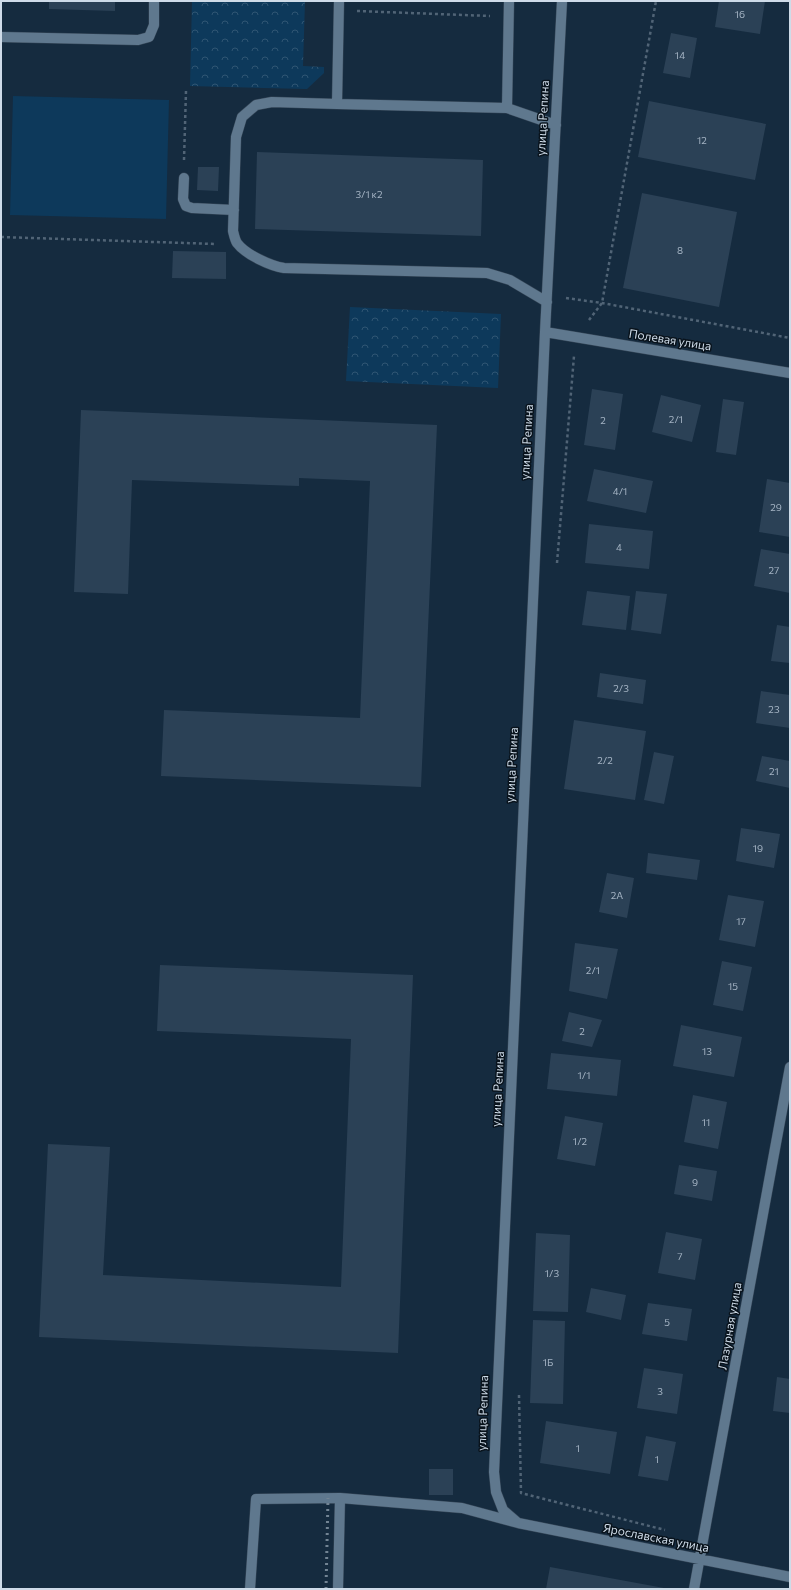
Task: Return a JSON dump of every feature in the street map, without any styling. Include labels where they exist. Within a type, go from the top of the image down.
[{"type":"street","points":[[1,37],[138,40],[149,37],[154,25],[154,1]]},
{"type":"street","points":[[507,108],[509,1]]},
{"type":"street","name":"улица Репина","points":[[518,1523],[503,1510],[496,1492],[494,1472],[545,332],[562,1]]},
{"type":"street","points":[[337,104],[339,6]]},
{"type":"street","points":[[547,299],[501,276],[487,273],[274,267],[238,244],[233,232],[236,137],[242,117],[256,105],[272,102],[507,108],[556,125]]},
{"type":"street","points":[[184,178],[183,199],[186,206],[192,208],[234,210]]},
{"type":"street","name":"Полевая улица","points":[[545,332],[790,373]]},
{"type":"street","name":"Лазурная улица","points":[[694,1589],[790,1067]]},
{"type":"street","name":"Ярославская улица","points":[[250,1589],[256,1498],[340,1498],[462,1508],[518,1523],[790,1577]]},
{"type":"street","points":[[338,1589],[340,1498]]},
{"type":"path","points":[[556,568],[576,338],[602,302],[656,1]]},
{"type":"path","points":[[339,6],[509,16]]},
{"type":"path","points":[[184,178],[186,91]]},
{"type":"path","points":[[1,237],[238,244]]},
{"type":"path","points":[[547,299],[602,302],[790,338]]},
{"type":"path","points":[[519,1393],[521,1493],[666,1530]]},
{"type":"green space","points":[[192,1],[305,1],[303,66],[324,67],[324,73],[307,89],[190,86]]},
{"type":"green space","points":[[13,96],[169,100],[166,219],[10,215]]},
{"type":"green space","points":[[350,307],[501,314],[498,388],[346,381]]},
{"type":"building","points":[[49,1],[115,1],[115,11],[49,9]]},
{"type":"building","points":[[719,1],[765,1],[760,34],[715,27]]},
{"type":"building","points":[[671,33],[697,38],[690,78],[663,73]]},
{"type":"building","points":[[649,101],[766,124],[755,180],[638,157]]},
{"type":"building","points":[[257,152],[483,160],[481,236],[255,229]]},
{"type":"building","points":[[198,167],[219,167],[218,191],[197,190]]},
{"type":"building","points":[[642,193],[737,212],[719,307],[623,288]]},
{"type":"building","points":[[173,251],[226,252],[226,279],[172,278]]},
{"type":"building","points":[[592,389],[623,394],[615,450],[584,445]]},
{"type":"building","points":[[661,395],[701,405],[692,442],[652,432]]},
{"type":"building","points":[[723,399],[744,402],[736,455],[716,452]]},
{"type":"building","points":[[81,410],[437,425],[421,787],[161,776],[164,710],[360,718],[370,481],[299,478],[299,486],[132,480],[128,594],[74,592]]},
{"type":"building","points":[[594,469],[653,481],[646,513],[587,501]]},
{"type":"building","points":[[767,479],[790,483],[790,537],[759,532]]},
{"type":"building","points":[[589,524],[653,531],[649,569],[585,563]]},
{"type":"building","points":[[761,549],[790,554],[790,593],[754,586]]},
{"type":"building","points":[[587,591],[630,596],[626,630],[582,625]]},
{"type":"building","points":[[636,591],[667,594],[661,634],[631,630]]},
{"type":"building","points":[[777,625],[790,627],[790,663],[771,661]]},
{"type":"building","points":[[600,673],[646,680],[643,704],[597,697]]},
{"type":"building","points":[[761,691],[790,695],[790,728],[756,723]]},
{"type":"building","points":[[574,720],[646,731],[635,800],[564,789]]},
{"type":"building","points":[[654,752],[674,756],[664,804],[644,800]]},
{"type":"building","points":[[762,756],[790,761],[790,788],[756,781]]},
{"type":"building","points":[[741,828],[780,834],[774,868],[736,861]]},
{"type":"building","points":[[648,853],[700,860],[697,880],[646,873]]},
{"type":"building","points":[[607,873],[634,878],[627,918],[599,912]]},
{"type":"building","points":[[728,895],[764,901],[755,947],[719,940]]},
{"type":"building","points":[[575,943],[618,949],[607,999],[569,991]]},
{"type":"building","points":[[722,961],[752,967],[743,1011],[713,1005]]},
{"type":"building","points":[[160,965],[413,975],[398,1353],[39,1337],[48,1144],[110,1147],[103,1275],[341,1287],[351,1039],[157,1031]]},
{"type":"building","points":[[569,1012],[602,1020],[592,1047],[562,1041]]},
{"type":"building","points":[[681,1025],[742,1037],[734,1077],[673,1066]]},
{"type":"building","points":[[551,1053],[621,1060],[617,1096],[547,1089]]},
{"type":"building","points":[[693,1095],[727,1102],[718,1149],[684,1142]]},
{"type":"building","points":[[565,1116],[603,1123],[595,1166],[557,1159]]},
{"type":"building","points":[[679,1165],[717,1171],[712,1201],[674,1194]]},
{"type":"building","points":[[666,1232],[702,1239],[695,1280],[658,1273]]},
{"type":"building","points":[[536,1233],[570,1235],[568,1312],[533,1311]]},
{"type":"building","points":[[591,1288],[626,1295],[621,1320],[586,1312]]},
{"type":"building","points":[[648,1303],[692,1309],[687,1341],[642,1334]]},
{"type":"building","points":[[533,1320],[565,1321],[563,1404],[530,1403]]},
{"type":"building","points":[[644,1368],[683,1374],[677,1414],[637,1408]]},
{"type":"building","points":[[777,1377],[790,1379],[790,1413],[773,1411]]},
{"type":"building","points":[[546,1421],[617,1432],[610,1474],[540,1463]]},
{"type":"building","points":[[646,1436],[676,1442],[668,1481],[638,1476]]},
{"type":"building","points":[[429,1469],[453,1469],[453,1495],[429,1495]]},
{"type":"building","points":[[550,1567],[664,1588],[664,1589],[546,1589]]},
{"type":"railway","points":[[326,1589],[328,1498]]}]
